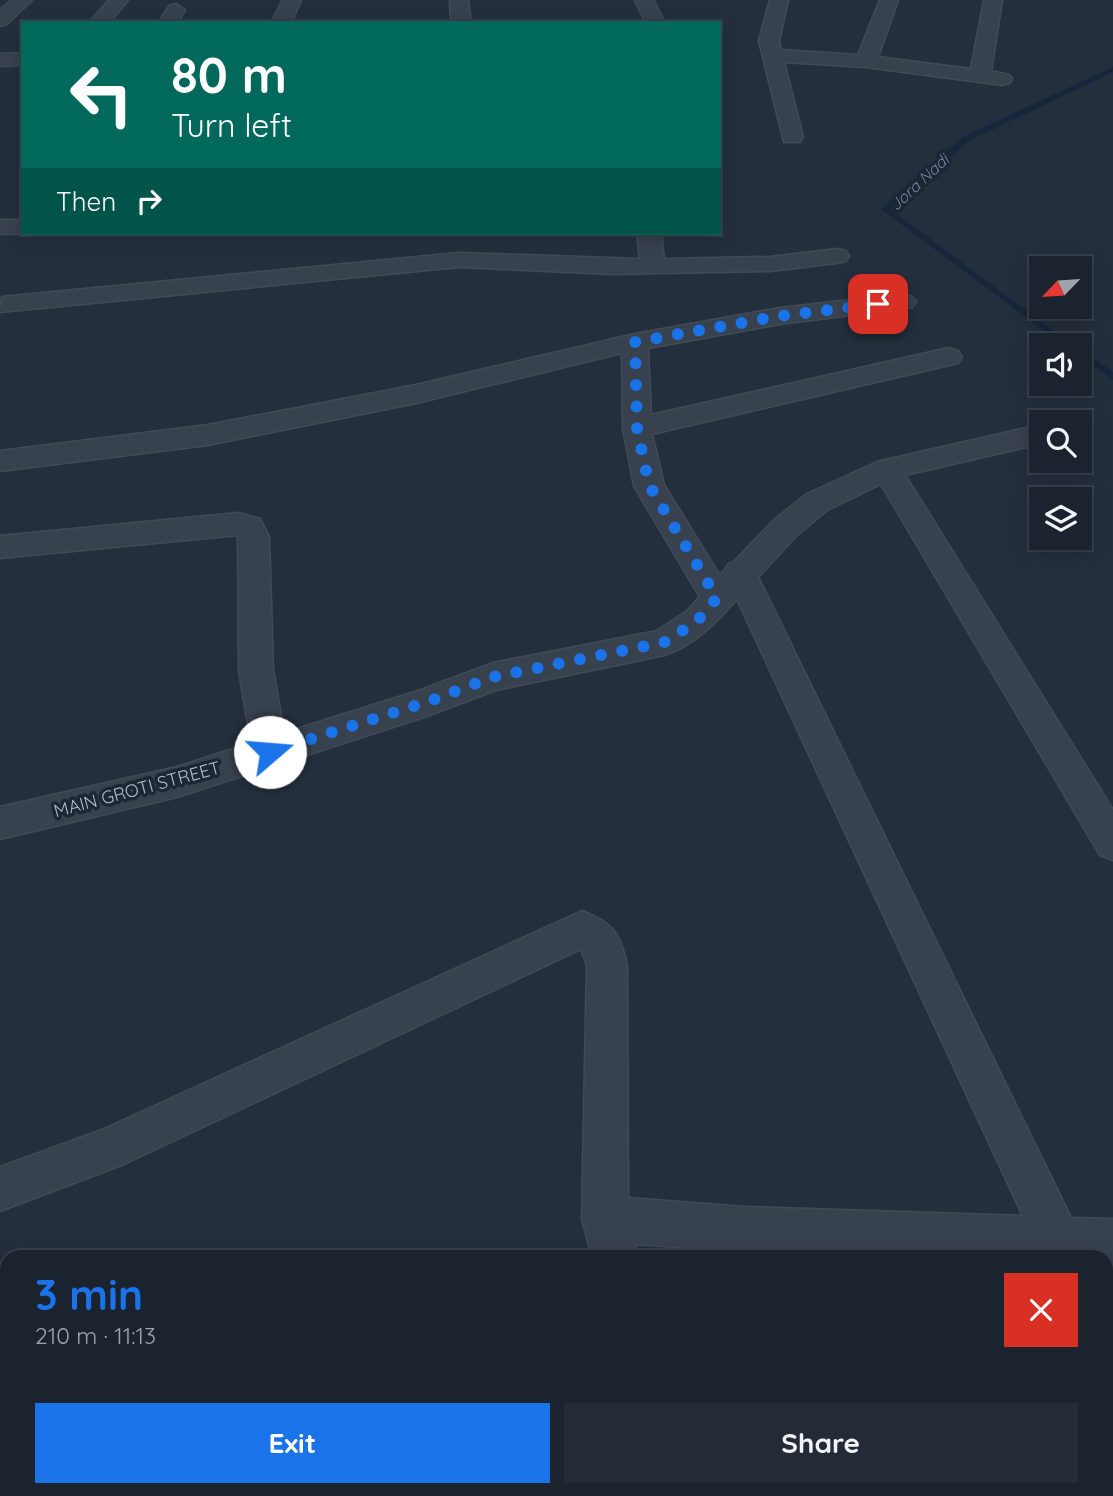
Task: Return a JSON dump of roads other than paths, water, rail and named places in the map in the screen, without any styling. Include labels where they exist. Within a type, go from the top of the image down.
[{"type":"street","points":[[0,20],[23,0]]},
{"type":"street","points":[[100,21],[119,0]]},
{"type":"street","points":[[282,21],[292,0]]},
{"type":"street","points":[[460,0],[461,21]]},
{"type":"street","points":[[644,0],[655,21]]},
{"type":"street","points":[[779,0],[769,41],[792,137]]},
{"type":"street","points":[[866,61],[889,0]]},
{"type":"street","points":[[979,75],[993,0]]},
{"type":"street","points":[[772,55],[866,61],[1002,79]]},
{"type":"street","points":[[0,60],[21,59]]},
{"type":"street","points":[[0,227],[21,227]]},
{"type":"street","points":[[649,235],[653,266]]},
{"type":"street","points":[[2,305],[459,260],[653,266],[770,264],[837,256]]},
{"type":"street","points":[[770,264],[780,316]]},
{"type":"street","points":[[0,461],[216,433],[416,394],[635,342],[780,316],[903,302]]},
{"type":"street","points":[[635,342],[637,428],[649,485],[729,585],[1058,1241]]},
{"type":"street","points":[[637,428],[949,357]]},
{"type":"street","name":"MAIN GROTI STREET","points":[[5,830],[177,782],[427,702],[493,677],[665,642],[697,621],[785,528],[817,502],[887,468],[1029,437]]},
{"type":"street","points":[[887,468],[1113,843]]},
{"type":"street","points":[[0,547],[238,524],[249,527],[254,537],[257,670],[270,752]]},
{"type":"street","points":[[0,1189],[108,1149],[582,929],[595,934],[603,944],[607,965],[610,1238],[750,1243],[1113,1242]]},
{"type":"waterway","name":"Jora Nadi","points":[[1053,333],[885,209],[966,139],[1113,69]]},
{"type":"waterway","name":"Jora Nadi","points":[[1092,361],[1113,377]]}]
